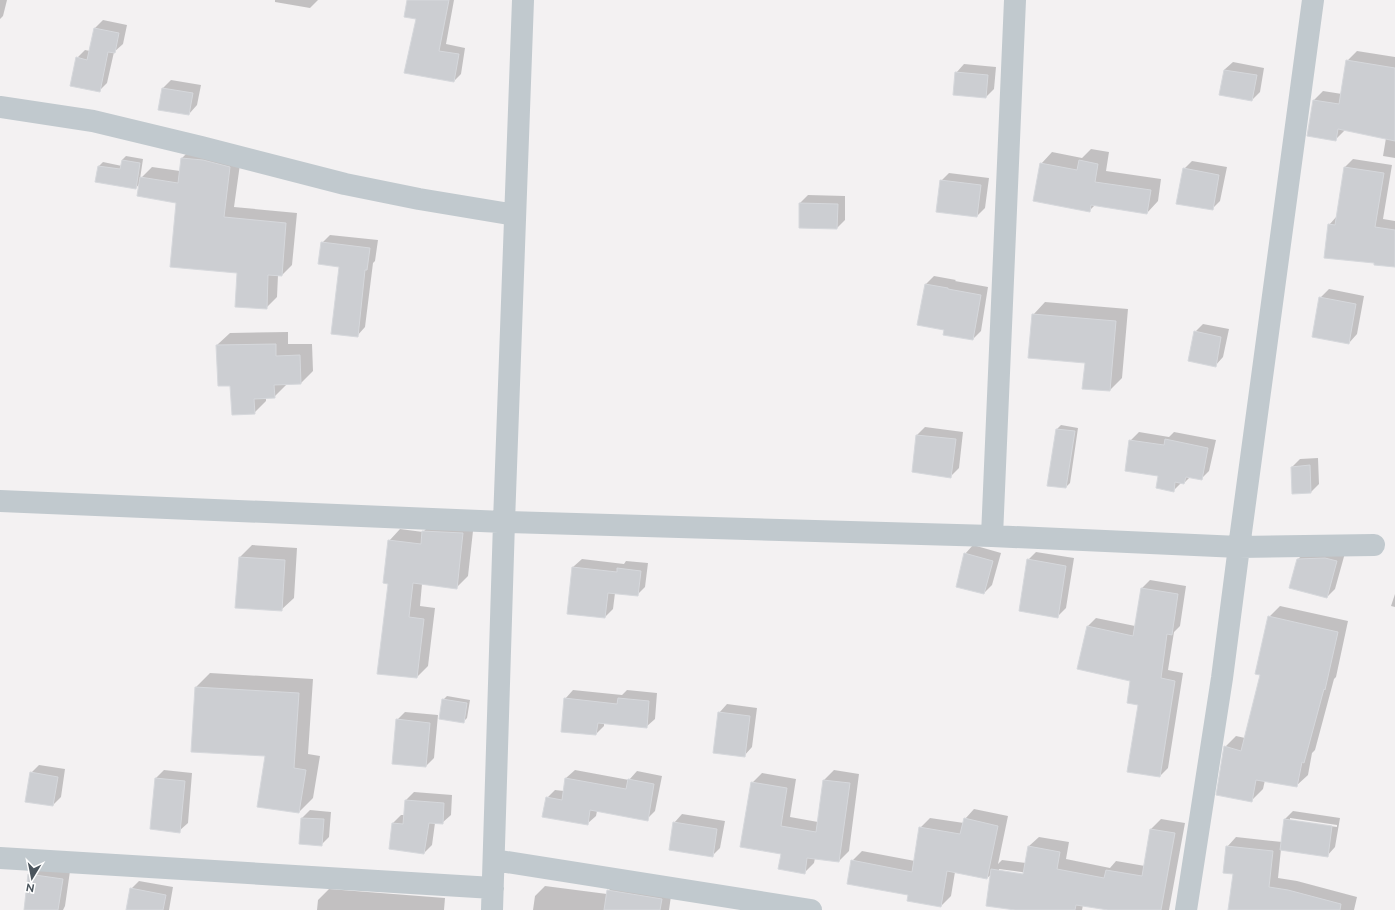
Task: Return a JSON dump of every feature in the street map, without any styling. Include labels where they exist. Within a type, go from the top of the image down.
[{"type":"street","points":[[492,910],[504,522],[523,0]]},
{"type":"street","points":[[992,536],[1015,0]]},
{"type":"street","points":[[1186,910],[1222,678],[1313,0]]},
{"type":"street","points":[[0,107],[93,121],[345,184],[419,199],[515,215]]},
{"type":"street","points":[[0,501],[504,522],[992,536],[1239,547],[1374,545]]},
{"type":"street","points":[[0,858],[493,888]]},
{"type":"street","points":[[494,860],[811,910]]},
{"type":"building","points":[[407,0],[449,0],[439,51],[459,54],[454,82],[404,73],[416,19],[404,17]]},
{"type":"building","points":[[94,28],[119,33],[115,53],[108,52],[100,92],[70,86],[76,57],[87,60]]},
{"type":"building","points":[[1346,60],[1395,68],[1395,141],[1338,129],[1336,141],[1307,136],[1313,100],[1339,104]]},
{"type":"building","points":[[1224,70],[1257,75],[1252,101],[1219,95]]},
{"type":"building","points":[[955,72],[988,75],[986,98],[953,95]]},
{"type":"building","points":[[162,88],[193,93],[189,115],[158,110]]},
{"type":"building","points":[[181,158],[203,160],[230,167],[224,217],[286,223],[282,276],[268,275],[267,309],[235,307],[237,273],[170,267],[176,203],[137,196],[140,177],[178,183]]},
{"type":"building","points":[[122,160],[140,163],[136,189],[95,182],[98,166],[120,169]]},
{"type":"building","points":[[1079,160],[1098,164],[1095,182],[1151,190],[1147,214],[1091,205],[1090,212],[1033,201],[1040,163],[1077,170]]},
{"type":"building","points":[[1344,167],[1384,173],[1375,227],[1395,230],[1395,267],[1374,265],[1374,263],[1324,258],[1328,224],[1335,225]]},
{"type":"building","points":[[1183,168],[1219,175],[1213,210],[1176,204]]},
{"type":"building","points":[[940,180],[981,185],[977,217],[936,212]]},
{"type":"building","points":[[799,203],[838,204],[837,229],[799,228]]},
{"type":"building","points":[[321,242],[370,248],[367,270],[365,270],[358,337],[331,334],[339,267],[318,264]]},
{"type":"building","points":[[925,284],[981,295],[973,340],[943,335],[944,330],[917,325]]},
{"type":"building","points":[[1319,297],[1356,304],[1349,344],[1312,337]]},
{"type":"building","points":[[1032,314],[1116,321],[1110,391],[1082,389],[1085,363],[1028,358]]},
{"type":"building","points":[[1194,331],[1221,337],[1216,367],[1188,361]]},
{"type":"building","points":[[276,344],[276,356],[300,355],[301,384],[274,385],[275,398],[254,399],[255,414],[232,415],[230,386],[218,386],[216,345]]},
{"type":"building","points":[[1056,429],[1075,431],[1066,488],[1047,486]]},
{"type":"building","points":[[916,435],[956,439],[951,478],[912,472]]},
{"type":"building","points":[[1165,439],[1208,448],[1202,480],[1186,477],[1184,484],[1175,482],[1174,492],[1156,488],[1158,476],[1125,471],[1129,440],[1164,445]]},
{"type":"building","points":[[1310,465],[1311,493],[1292,494],[1291,467]]},
{"type":"building","points":[[422,531],[463,533],[457,589],[413,583],[409,617],[424,619],[417,678],[377,674],[388,584],[383,583],[388,540],[421,544]]},
{"type":"building","points":[[964,553],[993,561],[984,594],[956,587]]},
{"type":"building","points":[[239,557],[285,560],[282,611],[235,608]]},
{"type":"building","points":[[1325,558],[1337,561],[1327,598],[1289,588],[1297,559]]},
{"type":"building","points":[[1027,559],[1066,566],[1058,618],[1019,611]]},
{"type":"building","points":[[572,567],[617,572],[617,568],[641,571],[638,596],[608,593],[605,618],[567,614]]},
{"type":"building","points":[[1141,588],[1178,594],[1172,635],[1167,634],[1161,678],[1175,681],[1160,777],[1127,772],[1138,705],[1127,703],[1130,681],[1077,669],[1087,626],[1133,636]]},
{"type":"building","points":[[1268,616],[1338,632],[1325,690],[1324,689],[1304,763],[1302,762],[1297,787],[1256,780],[1252,802],[1216,795],[1224,746],[1241,751],[1260,675],[1255,674]]},
{"type":"building","points":[[195,687],[299,693],[294,768],[306,770],[299,813],[257,807],[265,756],[191,752]]},
{"type":"building","points":[[564,698],[617,704],[618,698],[649,701],[647,728],[598,723],[596,735],[561,732]]},
{"type":"building","points":[[442,699],[467,703],[464,723],[439,719]]},
{"type":"building","points":[[718,712],[750,716],[745,757],[713,753]]},
{"type":"building","points":[[396,719],[430,723],[426,767],[392,764]]},
{"type":"building","points":[[30,772],[58,777],[53,806],[25,802]]},
{"type":"building","points":[[155,778],[185,781],[180,833],[150,829]]},
{"type":"building","points":[[565,778],[626,789],[628,779],[654,784],[648,821],[590,810],[588,825],[542,817],[546,797],[562,800]]},
{"type":"building","points":[[823,780],[850,783],[839,862],[807,858],[805,874],[778,869],[781,854],[740,847],[751,782],[787,788],[781,826],[816,832]]},
{"type":"building","points":[[405,800],[444,803],[443,824],[429,823],[424,854],[389,849],[392,823],[403,824]]},
{"type":"building","points":[[301,818],[324,819],[322,846],[299,844]]},
{"type":"building","points":[[964,818],[998,826],[987,879],[947,871],[941,907],[907,901],[908,895],[847,884],[851,860],[912,872],[919,827],[960,834]]},
{"type":"building","points":[[1284,819],[1332,826],[1328,857],[1280,850]]},
{"type":"building","points":[[673,822],[717,829],[713,857],[669,850]]},
{"type":"building","points":[[1150,829],[1175,833],[1161,910],[1108,910],[1076,905],[1075,910],[1015,910],[986,906],[991,869],[1023,874],[1028,846],[1060,852],[1057,869],[1104,878],[1106,870],[1142,876]]},
{"type":"building","points":[[1226,846],[1273,851],[1269,887],[1288,890],[1341,904],[1340,910],[1228,910],[1233,874],[1223,873]]},
{"type":"building","points":[[28,874],[63,879],[58,910],[24,910]]},
{"type":"building","points":[[130,888],[166,895],[163,910],[126,910]]},
{"type":"building","points":[[607,890],[662,899],[660,910],[604,910]]}]
